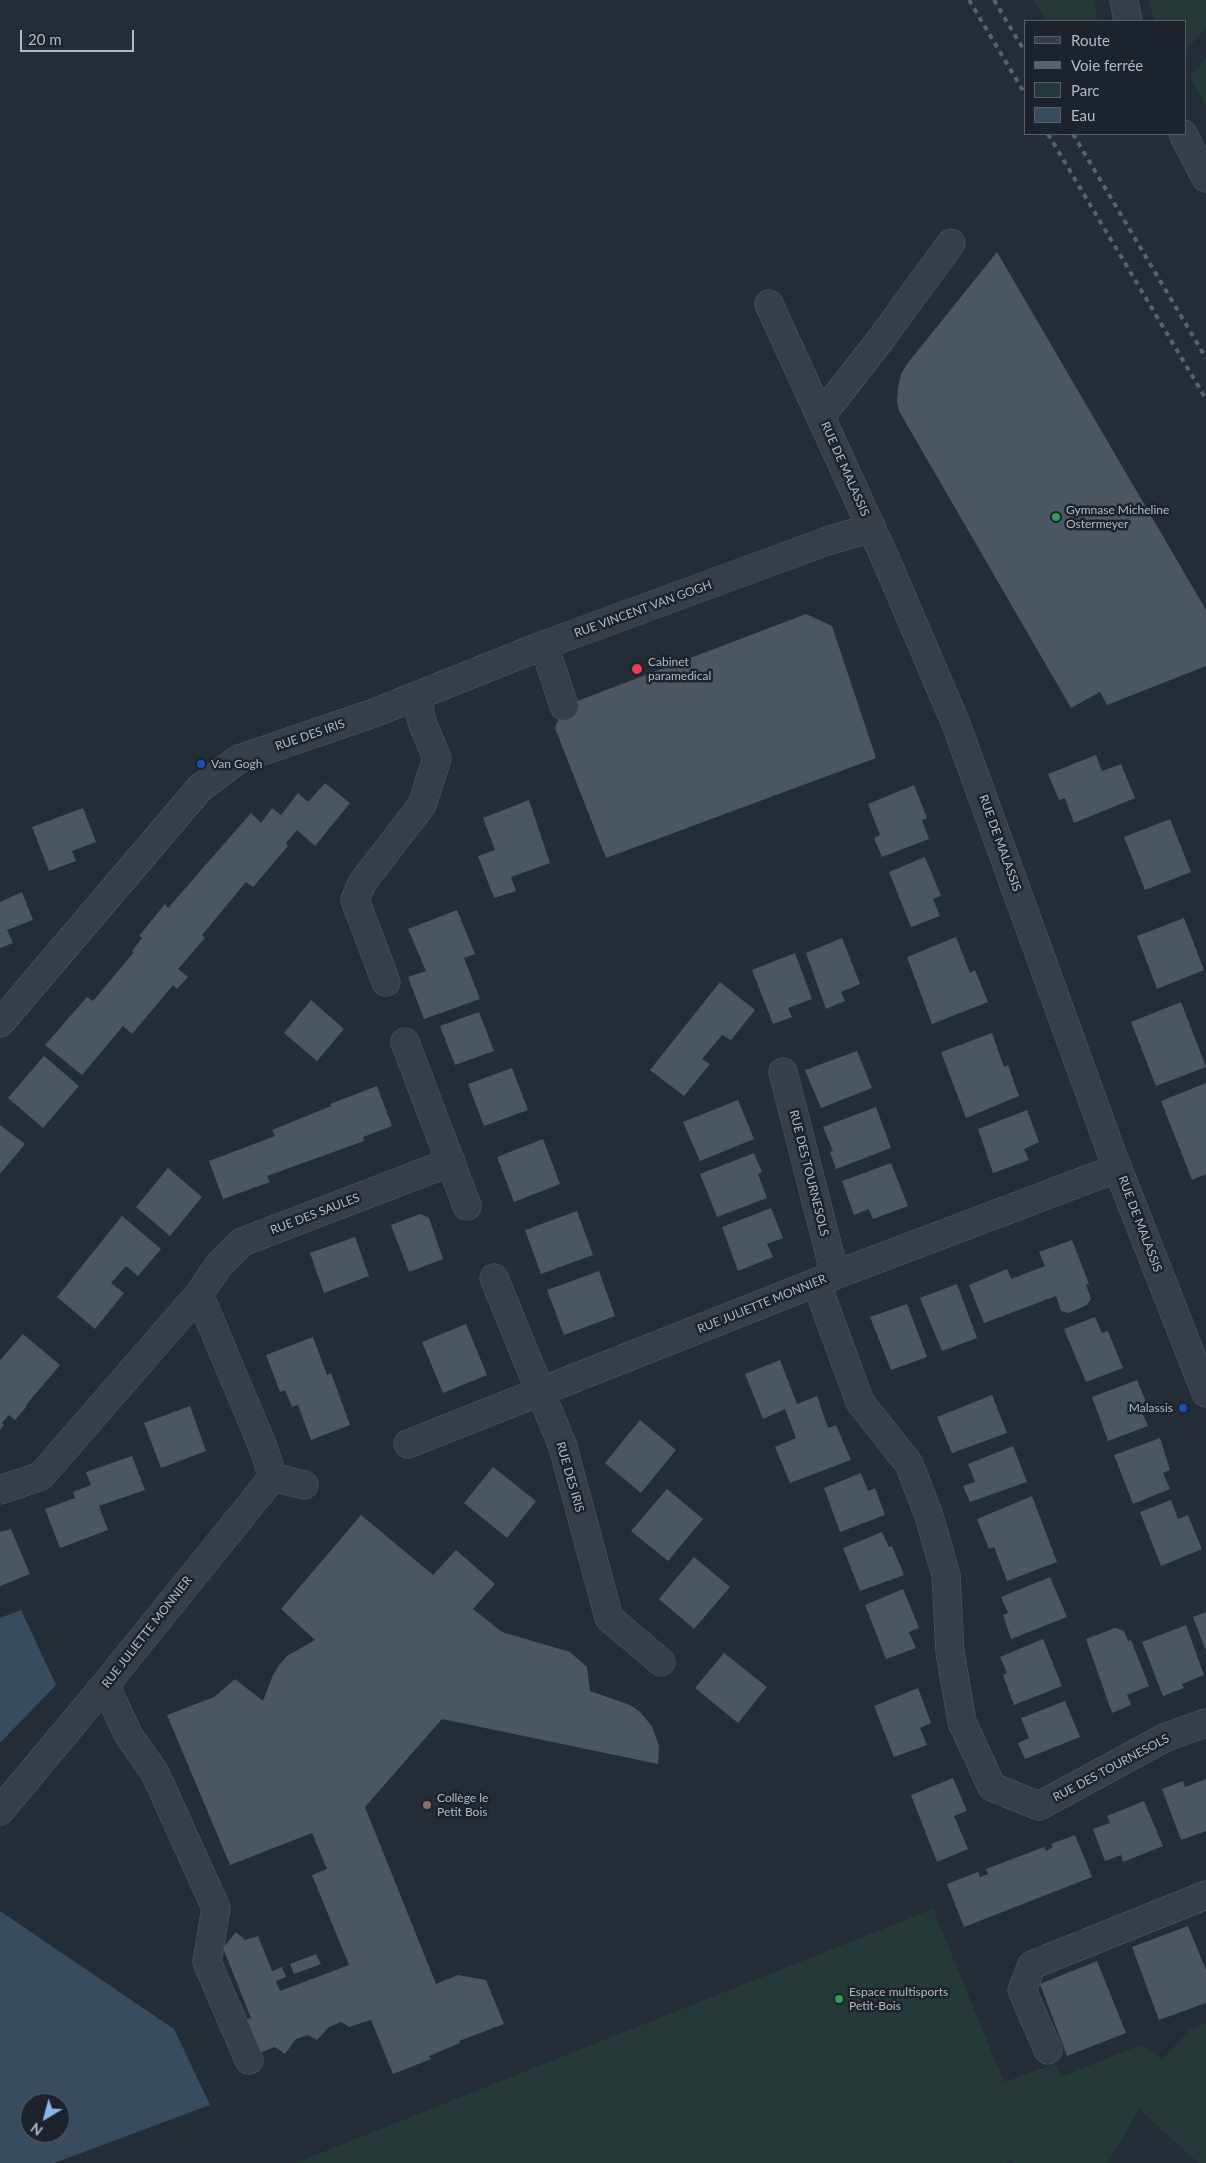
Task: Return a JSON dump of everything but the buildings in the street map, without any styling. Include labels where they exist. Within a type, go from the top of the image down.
[{"type":"street","points":[[1124,0],[1128,20]]},
{"type":"street","points":[[1184,135],[1206,178]]},
{"type":"street","points":[[821,416],[881,339],[951,243]]},
{"type":"street","name":"RUE DE MALASSIS","points":[[769,304],[872,528],[967,752],[1118,1168],[1206,1394]]},
{"type":"street","name":"RUE VINCENT VAN GOGH","points":[[416,696],[544,645],[830,540],[872,528]]},
{"type":"street","points":[[544,645],[564,706]]},
{"type":"street","points":[[386,982],[355,900],[362,883],[422,805],[437,758],[423,725],[416,696]]},
{"type":"street","name":"RUE DES IRIS","points":[[0,1024],[200,788],[239,758],[374,713],[416,696]]},
{"type":"street","points":[[405,1042],[466,1206]]},
{"type":"street","name":"RUE DES TOURNESOLS","points":[[783,1072],[825,1279],[860,1402],[909,1464],[928,1513],[946,1575],[950,1652],[962,1722],[992,1787],[1039,1806],[1166,1738],[1206,1723]]},
{"type":"street","name":"RUE DES SAULES","points":[[0,1490],[41,1476],[199,1294],[219,1265],[242,1242],[451,1162]]},
{"type":"street","name":"RUE JULIETTE MONNIER","points":[[408,1444],[541,1393],[825,1279],[1118,1168]]},
{"type":"street","name":"RUE DES IRIS","points":[[494,1278],[563,1447],[608,1618],[661,1662]]},
{"type":"street","points":[[199,1294],[263,1446],[273,1477],[304,1484]]},
{"type":"street","name":"RUE JULIETTE MONNIER","points":[[0,1811],[105,1685],[273,1477]]},
{"type":"street","points":[[105,1685],[129,1736],[155,1773],[216,1908],[206,1962],[249,2060]]},
{"type":"street","points":[[1048,2050],[1022,1990],[1032,1965],[1206,1895]]},
{"type":"green space","points":[[1033,0],[1095,0],[1097,20],[1045,20]]},
{"type":"green space","points":[[1150,0],[1206,0],[1206,27],[1186,51],[1186,20],[1155,20]]},
{"type":"green space","points":[[1206,58],[1206,106],[1190,77]]},
{"type":"green space","name":"Espace multisports Petit-Bois","points":[[933,1909],[1004,2082],[1055,2064],[1061,2077],[1140,2045],[1162,2059],[1191,2029],[1206,2023],[1206,2163],[1198,2163],[1139,2109],[1108,2163],[1013,2163],[1012,2160],[1005,2163],[295,2163]]},
{"type":"water","points":[[21,1610],[56,1685],[0,1743],[0,1618]]},
{"type":"water","points":[[0,1911],[174,2029],[210,2105],[54,2163],[0,2163]]},
{"type":"railway","points":[[969,0],[1024,92]]},
{"type":"railway","points":[[994,0],[1024,50]]},
{"type":"railway","points":[[1049,135],[1206,399]]},
{"type":"railway","points":[[1074,135],[1206,358]]},
{"type":"place","name":"Gymnase Micheline Ostermeyer","points":[[1056,517]]},
{"type":"place","name":"Cabinet paramedical","points":[[637,669]]},
{"type":"place","name":"Van Gogh","points":[[201,764]]},
{"type":"place","name":"Malassis","points":[[1183,1408]]},
{"type":"place","name":"Collège le Petit Bois","points":[[427,1805]]},
{"type":"place","name":"Espace multisports Petit-Bois","points":[[839,1999]]}]
